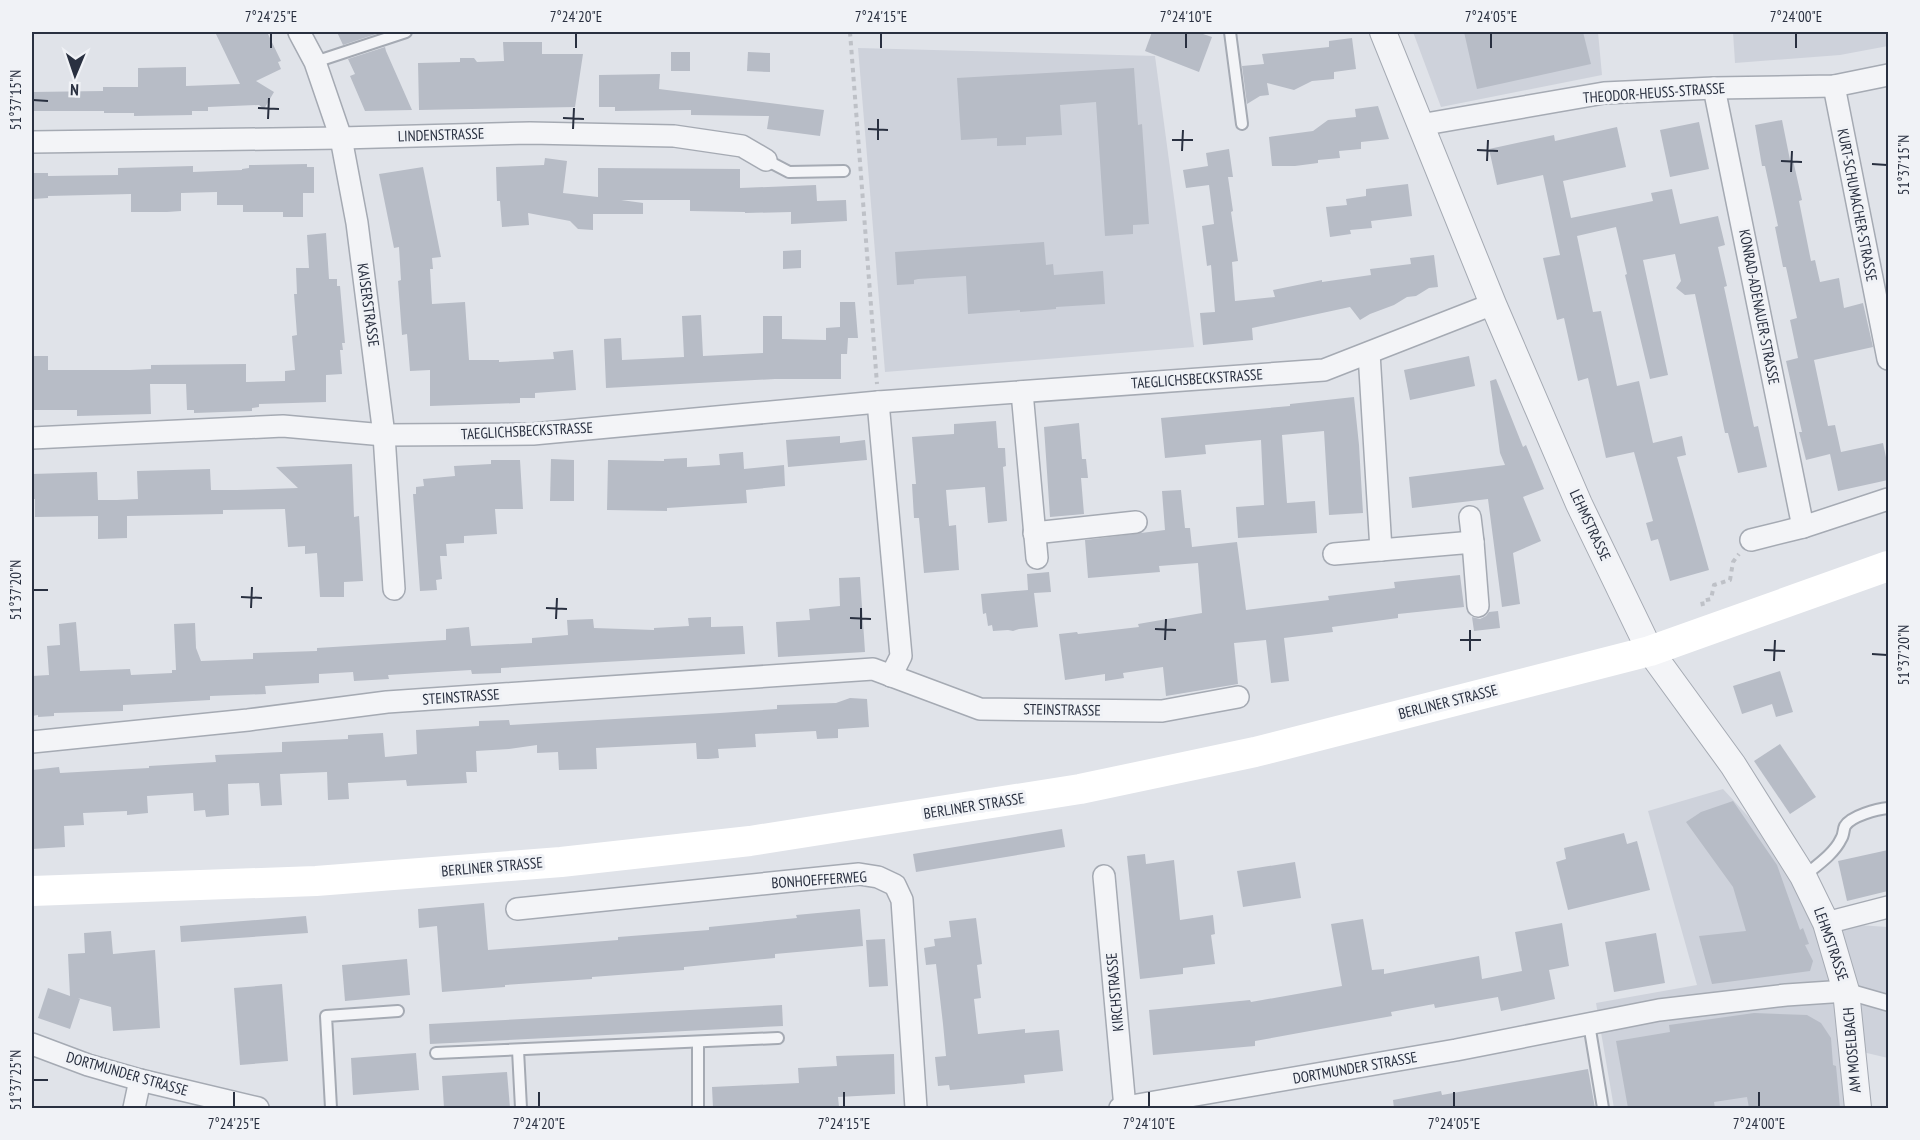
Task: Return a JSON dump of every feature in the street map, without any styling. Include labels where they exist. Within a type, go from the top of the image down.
[{"type":"main road","name":"BERLINER STRASSE","points":[[32,891],[316,881],[561,862],[761,840],[1080,789],[1255,752],[1650,651],[1888,566]]},
{"type":"street","name":"KAISERSTRASSE","points":[[299,32],[315,62],[341,138],[357,223],[384,435],[394,589]]},
{"type":"street","name":"LEHMSTRASSE","points":[[1383,32],[1493,304],[1579,504],[1650,651],[1733,765],[1803,876],[1826,923],[1846,991]]},
{"type":"street","name":"THEODOR-HEUSS-STRASSE","points":[[1420,125],[1604,93],[1833,86],[1888,75]]},
{"type":"street","name":"KURT-SCHUMACHER-STRASSE","points":[[1833,86],[1888,359]]},
{"type":"street","name":"KONRAD-ADENAUER-STRASSE","points":[[1714,88],[1803,527]]},
{"type":"street","name":"LINDENSTRASSE","points":[[32,142],[530,133],[674,136],[742,146],[766,160]]},
{"type":"street","name":"TAEGLICHSBECKSTRASSE","points":[[32,438],[283,426],[384,435],[533,434],[878,402],[1324,370],[1493,304]]},
{"type":"street","points":[[1369,352],[1381,550]]},
{"type":"street","points":[[1022,392],[1037,558]]},
{"type":"street","points":[[878,402],[901,657],[891,676]]},
{"type":"street","points":[[1751,540],[1803,527],[1888,498]]},
{"type":"street","points":[[1470,517],[1478,606]]},
{"type":"street","points":[[1034,533],[1136,522]]},
{"type":"street","points":[[1334,554],[1473,542]]},
{"type":"street","name":"STEINSTRASSE","points":[[32,742],[248,720],[387,702],[873,669],[980,709],[1162,711],[1238,697]]},
{"type":"street","name":"BONHOEFFERWEG","points":[[517,909],[859,874],[878,877],[895,885],[902,900],[916,1108]]},
{"type":"street","name":"KIRCHSTRASSE","points":[[1104,876],[1125,1108]]},
{"type":"street","points":[[1826,923],[1888,907]]},
{"type":"street","name":"DORTMUNDER STRASSE","points":[[1120,1108],[1456,1050],[1659,1010],[1786,995],[1846,991],[1888,1003]]},
{"type":"street","name":"AM MOSELBACH","points":[[1846,991],[1858,1108]]},
{"type":"street","name":"DORTMUNDER STRASSE","points":[[32,1044],[87,1065],[258,1108]]},
{"type":"street","points":[[134,1108],[140,1080]]},
{"type":"lane","points":[[315,62],[406,32]]},
{"type":"lane","points":[[1230,32],[1242,124]]},
{"type":"lane","name":"LINDENSTRASSE","points":[[766,160],[789,172],[844,171]]},
{"type":"lane","points":[[1803,876],[1817,866],[1842,839],[1844,827],[1850,820],[1877,809],[1888,808]]},
{"type":"lane","points":[[331,1108],[326,1016],[398,1011]]},
{"type":"lane","points":[[1589,1024],[1603,1108]]},
{"type":"lane","points":[[435,1053],[778,1038]]},
{"type":"lane","points":[[698,1042],[698,1108]]},
{"type":"lane","points":[[518,1050],[521,1108]]},
{"type":"path","points":[[850,32],[878,402]]},
{"type":"path","points":[[1713,593],[1714,585],[1730,580],[1731,570]]},
{"type":"shaded area","points":[[1413,32],[1598,32],[1602,75],[1441,107]]},
{"type":"shaded area","points":[[1733,32],[1888,32],[1888,46],[1840,55],[1735,63]]},
{"type":"shaded area","points":[[858,48],[1155,56],[1194,347],[885,372]]},
{"type":"shaded area","points":[[1723,789],[1803,876],[1826,923],[1888,927],[1888,1058],[1854,1050],[1858,1108],[1614,1108],[1596,1003],[1697,985],[1648,811]]},
{"type":"building","points":[[215,32],[267,32],[281,61],[278,62],[281,69],[256,81],[274,92],[264,109],[259,105],[208,107],[208,111],[192,111],[192,115],[134,116],[134,113],[104,113],[104,111],[32,111],[32,92],[103,91],[103,87],[138,87],[138,68],[186,67],[186,86],[240,84]]},
{"type":"building","points":[[337,32],[378,32],[379,33],[343,45]]},
{"type":"building","points":[[1152,32],[1197,32],[1212,37],[1199,72],[1145,51]]},
{"type":"building","points":[[1464,32],[1583,32],[1591,64],[1477,89]]},
{"type":"building","points":[[1352,38],[1356,69],[1334,72],[1334,79],[1312,81],[1294,90],[1267,83],[1269,95],[1260,96],[1247,104],[1242,66],[1264,64],[1262,54],[1329,47],[1329,41]]},
{"type":"building","points":[[503,42],[542,42],[542,54],[583,54],[575,107],[419,110],[418,63],[460,62],[460,58],[474,58],[477,62],[504,61]]},
{"type":"building","points":[[385,47],[412,110],[365,111],[350,76],[355,74],[348,59]]},
{"type":"building","points":[[671,52],[690,52],[690,71],[671,71]]},
{"type":"building","points":[[748,52],[770,53],[770,72],[747,71]]},
{"type":"building","points":[[1134,68],[1138,125],[1142,124],[1149,224],[1133,225],[1133,234],[1105,236],[1096,102],[1060,105],[1062,135],[1026,137],[1026,145],[997,146],[997,138],[961,140],[957,78]]},
{"type":"building","points":[[660,74],[659,89],[824,110],[820,136],[767,129],[769,116],[691,115],[691,110],[615,111],[615,107],[599,107],[599,75]]},
{"type":"building","points":[[1378,106],[1389,139],[1361,142],[1361,149],[1339,151],[1340,158],[1318,160],[1318,163],[1295,166],[1272,166],[1269,137],[1313,131],[1328,120],[1356,117],[1355,109]]},
{"type":"building","points":[[1782,120],[1790,160],[1793,160],[1802,200],[1799,201],[1811,261],[1815,260],[1820,282],[1839,278],[1844,308],[1863,303],[1873,347],[1814,360],[1828,426],[1835,425],[1841,452],[1883,443],[1888,480],[1838,491],[1830,454],[1806,460],[1786,361],[1798,358],[1790,320],[1797,318],[1786,267],[1783,267],[1775,227],[1778,226],[1765,166],[1762,166],[1755,125]]},
{"type":"building","points":[[1699,122],[1709,169],[1670,177],[1660,130]]},
{"type":"building","points":[[1617,127],[1626,167],[1563,181],[1571,218],[1653,201],[1651,193],[1672,189],[1680,224],[1718,216],[1725,245],[1718,247],[1727,286],[1724,287],[1754,427],[1758,426],[1767,467],[1738,473],[1728,433],[1725,433],[1695,294],[1685,295],[1676,288],[1681,281],[1675,254],[1643,260],[1668,375],[1650,379],[1616,227],[1577,236],[1593,312],[1601,311],[1617,386],[1639,381],[1653,443],[1682,436],[1686,455],[1677,457],[1709,570],[1670,581],[1658,539],[1651,541],[1646,523],[1653,521],[1634,452],[1606,458],[1588,378],[1578,381],[1564,318],[1557,320],[1543,258],[1560,255],[1543,175],[1497,185],[1489,149],[1554,135],[1555,141]]},
{"type":"building","points":[[1229,149],[1233,177],[1228,177],[1238,261],[1232,262],[1235,301],[1275,297],[1273,290],[1322,280],[1322,282],[1371,275],[1370,269],[1411,264],[1410,258],[1434,255],[1438,287],[1429,288],[1416,296],[1407,297],[1360,320],[1350,307],[1252,328],[1253,340],[1203,345],[1200,313],[1215,312],[1211,265],[1207,266],[1202,226],[1214,224],[1209,185],[1186,188],[1183,170],[1208,166],[1206,153]]},
{"type":"building","points":[[545,158],[567,161],[563,193],[598,197],[598,168],[740,169],[740,188],[816,185],[817,201],[846,200],[847,221],[791,224],[791,212],[690,211],[690,200],[621,200],[643,203],[643,214],[593,214],[593,230],[578,229],[570,221],[528,213],[529,225],[502,227],[500,201],[497,201],[496,167],[544,165]]},
{"type":"building","points":[[307,164],[307,167],[314,167],[314,193],[303,193],[303,217],[283,217],[283,212],[243,212],[243,205],[217,205],[217,192],[181,193],[181,211],[167,212],[131,212],[131,194],[48,196],[48,198],[32,199],[32,173],[48,173],[48,176],[118,175],[118,168],[193,166],[193,172],[242,170],[249,168],[249,165]]},
{"type":"building","points":[[423,167],[441,257],[432,258],[433,269],[430,269],[432,304],[465,302],[469,360],[499,360],[499,362],[554,359],[553,352],[573,350],[576,390],[535,393],[535,398],[520,398],[520,403],[430,406],[430,370],[410,371],[407,334],[402,335],[398,281],[401,280],[399,247],[394,248],[379,174]]},
{"type":"building","points":[[1408,184],[1412,216],[1371,221],[1372,228],[1350,230],[1351,234],[1330,237],[1326,207],[1347,205],[1346,199],[1366,196],[1366,189]]},
{"type":"building","points":[[326,233],[329,279],[337,279],[337,286],[340,286],[345,343],[342,343],[343,350],[340,350],[342,374],[326,375],[326,402],[259,404],[259,407],[252,408],[252,411],[194,413],[194,410],[187,410],[186,384],[150,384],[151,414],[77,416],[77,410],[32,410],[32,356],[48,356],[48,370],[130,370],[151,369],[151,365],[246,364],[246,382],[285,381],[285,371],[295,370],[292,336],[297,335],[294,294],[297,294],[296,268],[309,268],[307,235]]},
{"type":"building","points":[[1044,242],[1046,265],[1053,264],[1054,275],[1103,271],[1105,304],[968,314],[966,276],[918,279],[914,280],[914,284],[897,285],[895,252]]},
{"type":"building","points":[[801,250],[801,268],[783,269],[783,251]]},
{"type":"building","points":[[840,302],[855,302],[858,338],[848,338],[847,354],[841,354],[841,379],[775,379],[606,388],[604,339],[621,338],[622,360],[684,357],[682,316],[701,315],[703,356],[763,353],[763,316],[782,316],[782,339],[826,340],[826,328],[840,327]]},
{"type":"building","points":[[1469,356],[1475,386],[1410,400],[1404,370]]},
{"type":"building","points":[[1496,379],[1523,447],[1526,445],[1544,489],[1523,497],[1541,541],[1513,553],[1520,604],[1502,607],[1488,499],[1412,508],[1409,477],[1505,465],[1500,453],[1490,381]]},
{"type":"building","points":[[1354,397],[1363,513],[1329,515],[1324,431],[1282,435],[1287,503],[1315,501],[1317,533],[1238,538],[1236,507],[1264,505],[1261,440],[1205,445],[1206,454],[1165,458],[1161,418],[1290,406],[1290,404]]},
{"type":"building","points":[[996,421],[998,448],[1005,448],[1006,466],[1003,467],[1007,521],[988,523],[985,487],[946,490],[949,526],[956,525],[959,570],[924,573],[919,518],[914,518],[912,484],[916,484],[912,437],[954,434],[954,424]]},
{"type":"building","points":[[1079,423],[1082,459],[1086,459],[1088,478],[1081,478],[1084,514],[1050,517],[1044,427]]},
{"type":"building","points":[[840,436],[840,443],[865,440],[867,460],[788,467],[786,440]]},
{"type":"building","points":[[743,452],[744,469],[784,465],[785,486],[746,490],[747,503],[667,508],[667,511],[607,510],[608,460],[664,461],[664,459],[687,458],[687,467],[720,465],[719,454]]},
{"type":"building","points":[[551,459],[574,460],[574,501],[550,501]]},
{"type":"building","points":[[491,460],[520,460],[523,509],[495,509],[497,534],[464,536],[464,543],[446,544],[447,556],[440,556],[442,579],[436,580],[437,590],[420,591],[413,494],[416,494],[416,487],[424,486],[423,479],[455,476],[454,466],[491,464]]},
{"type":"building","points":[[352,464],[354,517],[359,516],[363,581],[344,582],[344,597],[320,597],[317,553],[305,554],[305,546],[288,547],[285,509],[223,510],[223,514],[127,516],[127,538],[98,539],[98,516],[35,517],[35,499],[32,499],[32,474],[97,472],[98,500],[117,500],[138,499],[137,471],[210,469],[211,490],[237,490],[298,488],[276,467]]},
{"type":"building","points":[[1181,490],[1185,528],[1190,528],[1192,547],[1237,542],[1246,610],[1329,600],[1328,596],[1395,588],[1394,582],[1460,575],[1464,607],[1398,614],[1398,618],[1332,627],[1333,632],[1284,638],[1289,681],[1271,683],[1266,640],[1234,643],[1238,684],[1166,696],[1163,667],[1123,673],[1124,678],[1105,681],[1105,674],[1065,680],[1059,634],[1139,627],[1138,624],[1202,613],[1198,563],[1159,566],[1160,572],[1088,578],[1085,540],[1165,530],[1162,491]]},
{"type":"building","points":[[1049,572],[1051,592],[1034,593],[1038,627],[993,631],[992,625],[988,626],[986,613],[983,614],[981,594],[1028,590],[1027,574]]},
{"type":"building","points":[[860,577],[865,652],[778,657],[776,622],[810,620],[809,609],[840,606],[839,578]]},
{"type":"building","points":[[1498,611],[1500,628],[1474,631],[1472,617],[1480,619],[1489,612]]},
{"type":"building","points":[[711,617],[711,627],[743,626],[745,654],[501,668],[501,673],[472,674],[471,670],[388,675],[389,679],[354,681],[353,672],[319,674],[319,683],[265,686],[266,694],[210,696],[210,700],[123,705],[123,711],[32,716],[32,676],[49,675],[47,646],[60,645],[59,624],[76,622],[80,671],[130,669],[131,675],[172,673],[172,670],[176,670],[174,624],[195,623],[196,648],[201,661],[253,659],[253,653],[317,651],[317,648],[446,640],[446,629],[469,627],[471,646],[532,643],[532,638],[568,635],[567,620],[593,619],[594,628],[654,630],[654,628],[689,626],[688,618]]},
{"type":"building","points":[[1780,671],[1793,712],[1776,717],[1772,704],[1742,714],[1733,686]]},
{"type":"building","points":[[850,698],[867,699],[869,727],[838,729],[838,738],[817,739],[816,731],[755,734],[756,747],[718,749],[719,758],[708,759],[697,759],[696,743],[596,748],[597,769],[559,770],[558,752],[537,753],[537,745],[476,751],[477,772],[466,772],[467,783],[407,786],[406,780],[348,783],[349,799],[328,800],[327,772],[280,774],[282,805],[261,806],[259,783],[228,784],[229,815],[206,817],[205,810],[194,811],[193,793],[147,796],[148,813],[127,815],[127,811],[83,813],[84,825],[64,826],[65,847],[32,849],[32,770],[59,767],[60,773],[216,762],[215,755],[282,752],[282,742],[348,739],[348,735],[383,733],[385,757],[417,754],[416,730],[479,726],[479,721],[509,720],[510,725],[720,713],[777,709],[777,705],[836,703]]},
{"type":"building","points":[[1780,744],[1816,797],[1790,814],[1754,761]]},
{"type":"building","points":[[1733,801],[1777,865],[1800,930],[1803,928],[1809,944],[1805,945],[1813,961],[1810,971],[1712,984],[1699,936],[1746,931],[1733,887],[1686,822],[1701,812]]},
{"type":"building","points":[[1062,829],[1065,847],[916,872],[913,854]]},
{"type":"building","points":[[1624,833],[1627,844],[1637,841],[1650,890],[1568,910],[1556,862],[1566,859],[1564,848]]},
{"type":"building","points":[[1888,850],[1888,891],[1847,901],[1838,861]]},
{"type":"building","points":[[1145,854],[1146,864],[1174,860],[1180,920],[1213,915],[1215,934],[1211,935],[1215,964],[1183,968],[1183,974],[1140,979],[1127,856]]},
{"type":"building","points":[[1295,862],[1301,898],[1243,907],[1237,871]]},
{"type":"building","points":[[484,903],[488,950],[709,930],[709,927],[860,909],[863,946],[775,954],[775,958],[684,967],[684,970],[442,992],[437,926],[419,928],[418,909]]},
{"type":"building","points":[[306,916],[308,933],[181,942],[180,926]]},
{"type":"building","points":[[976,918],[982,964],[977,965],[981,998],[974,999],[978,1034],[1025,1029],[1025,1033],[1059,1030],[1063,1071],[1024,1075],[1025,1083],[950,1090],[949,1085],[938,1086],[935,1057],[946,1056],[943,1024],[936,964],[926,965],[924,948],[935,946],[934,939],[951,937],[949,921]]},
{"type":"building","points":[[1363,919],[1372,970],[1384,969],[1384,974],[1479,956],[1482,979],[1522,971],[1515,932],[1562,923],[1569,966],[1549,970],[1555,999],[1501,1011],[1498,997],[1435,1008],[1434,1004],[1391,1012],[1392,1016],[1255,1041],[1255,1046],[1153,1055],[1149,1010],[1250,1000],[1251,1002],[1342,986],[1331,924]]},
{"type":"building","points":[[111,931],[113,954],[155,950],[160,1028],[113,1031],[111,1007],[78,998],[80,999],[70,1029],[38,1018],[48,988],[70,996],[68,954],[85,953],[84,933]]},
{"type":"building","points":[[1656,933],[1665,983],[1614,992],[1605,942]]},
{"type":"building","points":[[885,939],[888,986],[869,987],[866,940]]},
{"type":"building","points":[[407,959],[410,995],[345,1001],[342,965]]},
{"type":"building","points":[[282,984],[288,1061],[240,1065],[234,988]]},
{"type":"building","points":[[782,1005],[783,1026],[430,1044],[429,1024]]},
{"type":"building","points":[[1754,1013],[1807,1015],[1821,1023],[1831,1038],[1840,1108],[1749,1108],[1747,1097],[1714,1102],[1715,1108],[1628,1108],[1616,1041],[1670,1032],[1669,1025]]},
{"type":"building","points":[[416,1053],[419,1090],[353,1095],[351,1058]]},
{"type":"building","points":[[894,1054],[895,1094],[838,1097],[839,1107],[713,1108],[712,1087],[799,1083],[798,1068],[837,1066],[836,1056]]},
{"type":"building","points":[[1588,1069],[1595,1108],[1394,1108],[1393,1100],[1441,1091],[1442,1095]]},
{"type":"building","points":[[507,1072],[510,1108],[444,1108],[442,1076]]}]
